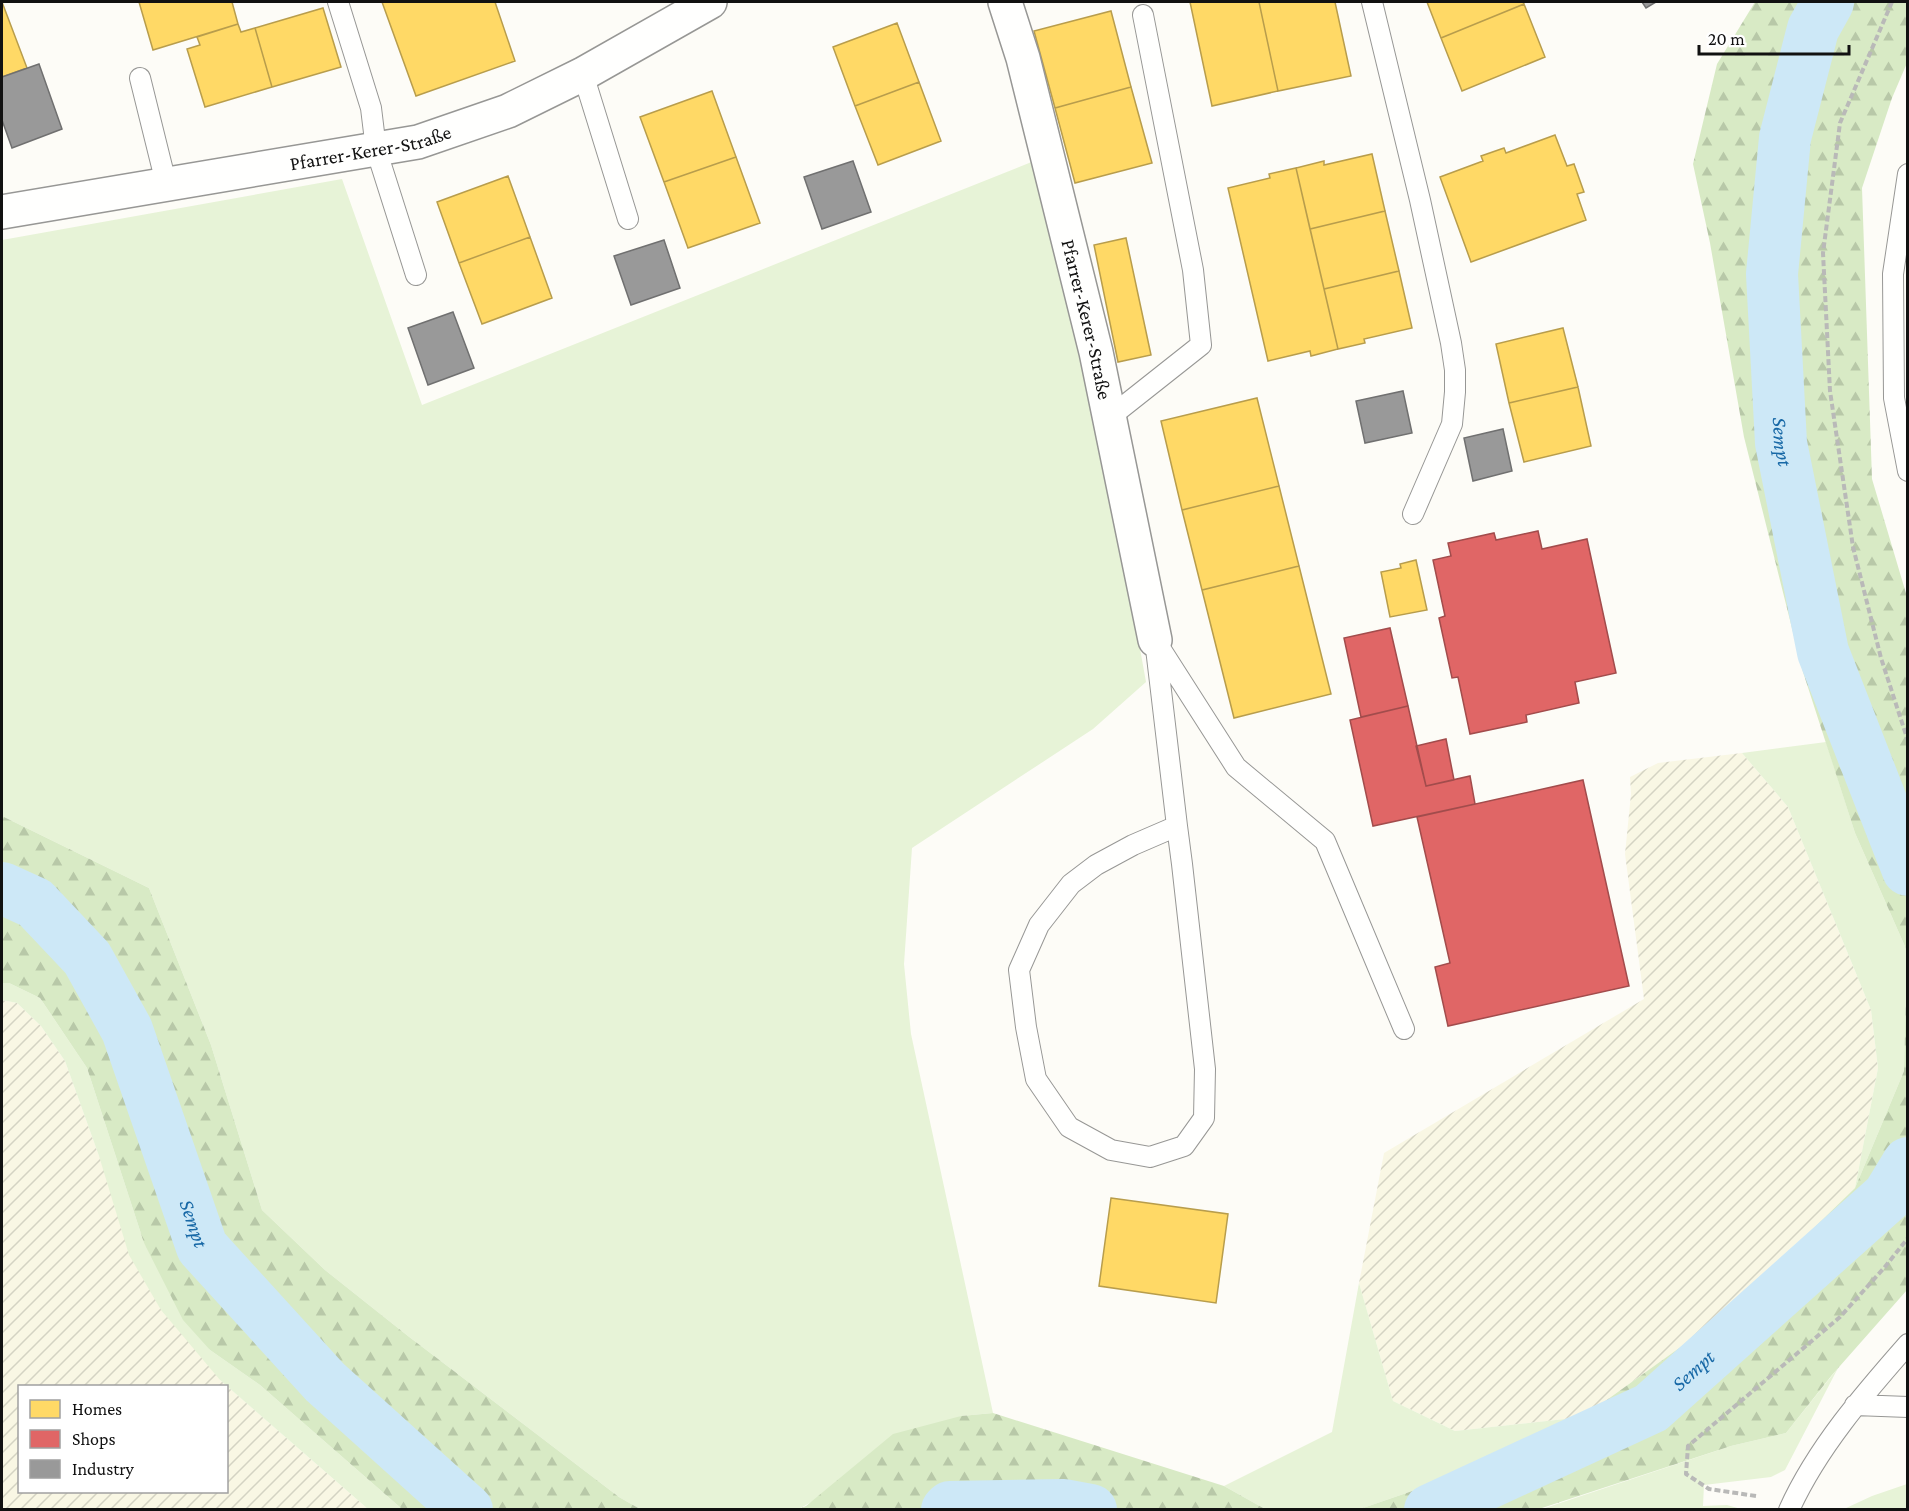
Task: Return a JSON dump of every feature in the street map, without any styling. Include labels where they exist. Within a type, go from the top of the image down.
[{"type":"street","name":"Pfarrer-Kerer-Straße","points":[[2,212],[418,142],[508,111],[583,74],[710,2]]},
{"type":"street","name":"Pfarrer-Kerer-Straße","points":[[1005,2],[1023,58],[1096,351],[1155,640]]},
{"type":"lane","points":[[338,2],[371,108],[376,149],[416,274]]},
{"type":"lane","points":[[1372,2],[1420,200],[1455,370],[1452,423],[1413,514]]},
{"type":"lane","points":[[1110,417],[1201,345],[1193,270],[1143,15]]},
{"type":"lane","points":[[583,74],[628,219]]},
{"type":"lane","points":[[140,78],[166,183]]},
{"type":"lane","points":[[1908,174],[1893,274],[1894,398],[1908,471]]},
{"type":"lane","points":[[1155,640],[1177,826],[1205,1069],[1204,1118],[1184,1146],[1150,1157],[1111,1150],[1069,1127],[1036,1079],[1026,1027],[1019,970],[1038,925],[1071,884],[1096,864],[1177,826]]},
{"type":"lane","points":[[1155,640],[1236,767],[1325,842],[1404,1029]]},
{"type":"lane","points":[[1791,1505],[1800,1487],[1855,1405],[1908,1344]]},
{"type":"lane","points":[[1855,1405],[1908,1407]]},
{"type":"path","points":[[1892,2],[1840,123],[1823,253],[1830,392],[1853,547],[1881,658],[1908,741]]},
{"type":"path","points":[[1791,1505],[1709,1489],[1686,1474],[1688,1446],[1840,1317],[1908,1238]]},
{"type":"shaded area","points":[[1742,753],[1788,807],[1871,1010],[1878,1068],[1855,1188],[1721,1318],[1583,1417],[1455,1431],[1393,1401],[1359,1283],[1384,1153],[1644,999],[1625,854],[1631,794],[1630,777],[1658,763]]},
{"type":"shaded area","points":[[2,1000],[17,1003],[41,1026],[65,1061],[99,1156],[220,1380],[226,1385],[18,1385],[18,1493],[228,1493],[228,1387],[368,1509],[2,1509]]},
{"type":"green space","points":[[1755,2],[1907,2],[1907,63],[1892,98],[1862,188],[1872,479],[1908,600],[1907,1290],[1832,1375],[1786,1433],[1731,1446],[1539,1509],[1360,1509],[1476,1469],[1583,1417],[1721,1318],[1855,1188],[1904,1071],[1907,951],[1855,833],[1803,672],[1744,437],[1710,243],[1693,164],[1717,64]]},
{"type":"green space","points":[[1034,161],[1085,364],[1116,515],[1146,682],[1093,729],[912,848],[904,964],[911,1034],[993,1413],[961,1416],[799,1509],[640,1509],[619,1497],[408,1336],[325,1270],[262,1210],[211,1045],[149,888],[2,816],[2,240],[342,179],[422,405]]},
{"type":"green space","points":[[1826,742],[1855,833],[1907,951],[1904,1071],[1855,1188],[1878,1068],[1871,1010],[1788,807],[1742,753]]},
{"type":"green space","points":[[2,816],[149,888],[211,1045],[262,1210],[325,1270],[408,1336],[619,1497],[640,1509],[402,1509],[260,1385],[210,1350],[183,1320],[144,1243],[87,1068],[40,998],[9,983],[2,983]]},
{"type":"green space","points":[[2,983],[9,983],[40,998],[87,1068],[144,1243],[210,1350],[260,1385],[402,1509],[368,1509],[220,1380],[161,1310],[129,1255],[99,1156],[65,1061],[41,1026],[17,1003],[2,1000]]},
{"type":"green space","points":[[1359,1283],[1393,1401],[1455,1431],[1583,1417],[1476,1469],[1360,1509],[1265,1509],[1224,1486],[1332,1432]]},
{"type":"green space","points":[[1838,1368],[1785,1470],[1771,1477],[1704,1485],[1703,1506],[1727,1505],[1741,1509],[1539,1510],[1731,1446],[1786,1433]]},
{"type":"green space","points":[[993,1413],[1224,1486],[1265,1509],[799,1509],[806,1506],[893,1434],[961,1416]]},
{"type":"green space","points":[[1907,1484],[1907,1509],[1844,1509],[1872,1496]]},
{"type":"building: Homes","points":[[2,2],[27,68],[2,77]]},
{"type":"building: Homes","points":[[139,2],[232,2],[238,24],[153,50]]},
{"type":"building: Homes","points":[[382,2],[495,2],[515,61],[416,96]]},
{"type":"building: Homes","points":[[1190,2],[1259,2],[1278,91],[1212,106]]},
{"type":"building: Homes","points":[[1259,2],[1335,2],[1351,76],[1278,91]]},
{"type":"building: Homes","points":[[1427,2],[1523,2],[1524,4],[1441,38]]},
{"type":"building: Homes","points":[[1524,4],[1545,57],[1462,91],[1441,38]]},
{"type":"building: Homes","points":[[323,8],[341,67],[272,87],[255,28]]},
{"type":"building: Homes","points":[[1111,11],[1131,87],[1055,108],[1034,31]]},
{"type":"building: Homes","points":[[897,23],[919,82],[855,106],[833,47]]},
{"type":"building: Homes","points":[[238,24],[241,32],[255,28],[272,87],[205,107],[187,49],[200,45],[197,37]]},
{"type":"building: Homes","points":[[919,82],[941,141],[878,165],[855,106]]},
{"type":"building: Homes","points":[[1131,87],[1152,163],[1075,183],[1055,108]]},
{"type":"building: Homes","points":[[712,91],[736,157],[664,182],[640,117]]},
{"type":"building: Homes","points":[[1555,135],[1567,166],[1574,164],[1584,192],[1577,194],[1586,220],[1471,262],[1440,177],[1483,161],[1481,156],[1504,148],[1506,153]]},
{"type":"building: Homes","points":[[1372,154],[1385,211],[1310,229],[1296,168],[1324,161],[1324,165]]},
{"type":"building: Homes","points":[[736,157],[760,223],[688,248],[664,182]]},
{"type":"building: Homes","points":[[1296,168],[1338,349],[1311,356],[1310,351],[1268,361],[1228,188],[1270,178],[1269,174]]},
{"type":"building: Homes","points":[[508,176],[530,237],[459,263],[437,202]]},
{"type":"building: Homes","points":[[1385,211],[1399,271],[1324,289],[1310,229]]},
{"type":"building: Homes","points":[[530,237],[552,298],[482,324],[459,263]]},
{"type":"building: Homes","points":[[1126,238],[1151,355],[1118,362],[1094,245]]},
{"type":"building: Homes","points":[[1399,271],[1412,328],[1364,339],[1365,343],[1338,349],[1324,289]]},
{"type":"building: Homes","points":[[1563,328],[1578,387],[1509,403],[1496,344]]},
{"type":"building: Homes","points":[[1578,387],[1591,446],[1524,462],[1509,403]]},
{"type":"building: Homes","points":[[1257,398],[1279,486],[1182,510],[1161,421]]},
{"type":"building: Homes","points":[[1279,486],[1299,566],[1202,590],[1182,510]]},
{"type":"building: Homes","points":[[1416,560],[1427,610],[1390,617],[1381,572],[1401,568],[1400,564]]},
{"type":"building: Homes","points":[[1299,566],[1331,694],[1234,718],[1202,590]]},
{"type":"building: Homes","points":[[1111,1198],[1228,1214],[1216,1303],[1099,1286]]},
{"type":"building: Shops","points":[[1538,531],[1542,549],[1587,539],[1616,673],[1575,682],[1579,703],[1526,715],[1527,722],[1470,734],[1458,677],[1452,678],[1439,618],[1445,616],[1433,560],[1451,556],[1448,543],[1494,533],[1496,540]]},
{"type":"building: Shops","points":[[1390,628],[1408,706],[1361,717],[1344,638]]},
{"type":"building: Shops","points":[[1408,706],[1426,786],[1470,776],[1475,804],[1373,826],[1350,720]]},
{"type":"building: Shops","points":[[1446,739],[1454,780],[1426,786],[1416,746]]},
{"type":"building: Shops","points":[[1583,780],[1629,986],[1448,1026],[1435,967],[1450,963],[1417,817]]},
{"type":"building: Industry","points":[[1642,2],[1656,2],[1646,8]]},
{"type":"building: Industry","points":[[39,64],[62,129],[12,148],[2,120],[2,77]]},
{"type":"building: Industry","points":[[853,161],[871,212],[822,229],[804,177]]},
{"type":"building: Industry","points":[[664,240],[680,288],[631,305],[614,256]]},
{"type":"building: Industry","points":[[453,312],[474,368],[428,385],[408,328]]},
{"type":"building: Industry","points":[[1403,391],[1412,433],[1365,443],[1356,401]]},
{"type":"building: Industry","points":[[1503,429],[1512,471],[1473,481],[1464,438]]},
{"type":"waterway","name":"Sempt","points":[[1828,2],[1813,29],[1785,138],[1772,274],[1781,443],[1823,652],[1908,870]]},
{"type":"waterway","name":"Sempt","points":[[2,888],[35,903],[87,958],[127,1030],[202,1247],[325,1382],[467,1510]]},
{"type":"waterway","name":"Sempt","points":[[1430,1510],[1651,1408],[1888,1196],[1908,1163]]},
{"type":"waterway","name":"Sempt","points":[[947,1510],[950,1507],[1064,1505],[1091,1510]]}]
